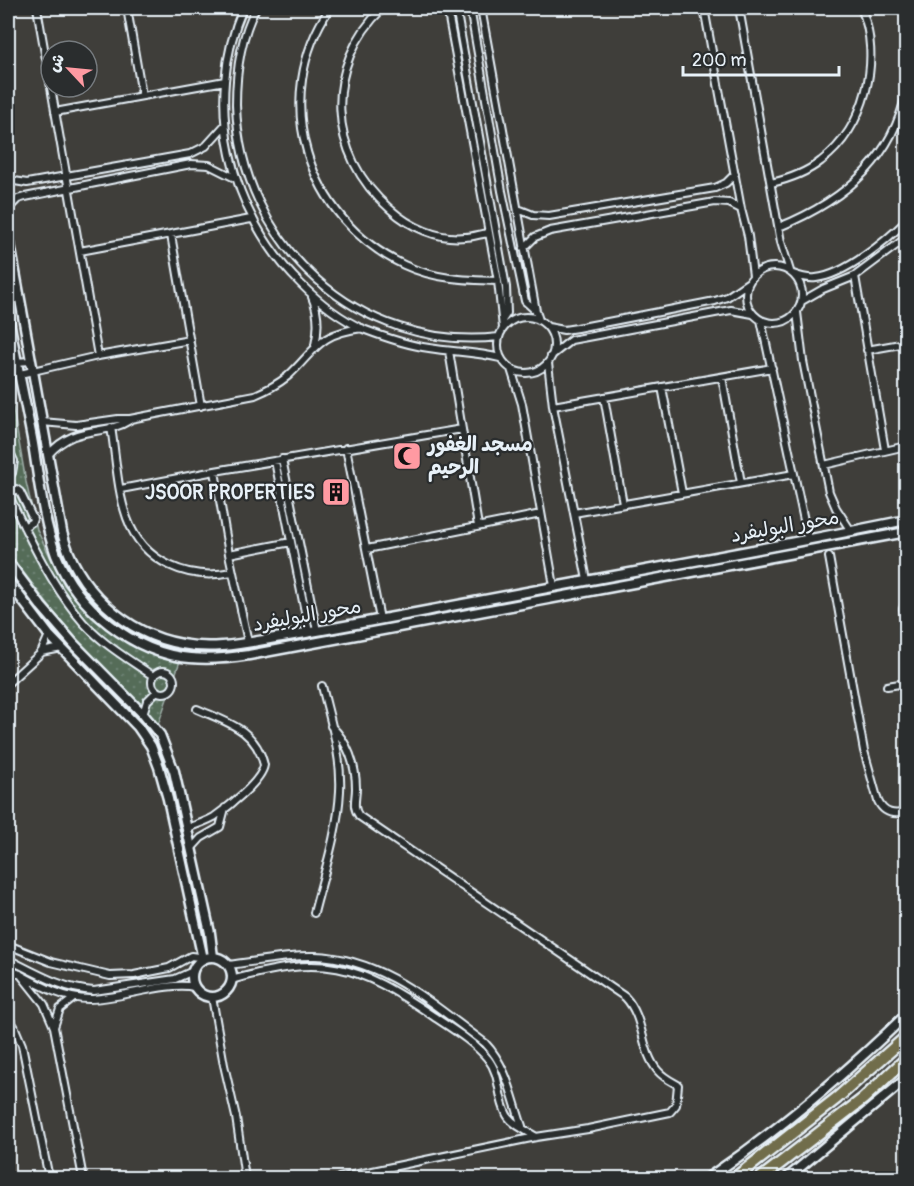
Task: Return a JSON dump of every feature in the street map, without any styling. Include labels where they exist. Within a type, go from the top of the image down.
[{"type":"highway","points":[[735,1179],[830,1104],[906,1037]]},
{"type":"highway","points":[[761,1179],[901,1068],[906,1059]]},
{"type":"street","points":[[37,8],[98,356]]},
{"type":"street","points":[[127,8],[142,95]]},
{"type":"street","points":[[243,8],[232,38],[225,81],[225,124],[229,153],[235,178],[251,219],[291,274],[325,306],[363,328],[409,345],[481,353],[501,358]]},
{"type":"street","points":[[256,8],[246,35],[237,77],[239,137],[256,195],[290,252],[312,276],[331,292],[351,306],[380,321],[411,331],[443,337],[473,339],[499,337]]},
{"type":"street","points":[[330,8],[313,37],[306,56],[301,94],[305,144],[311,167],[324,194],[350,227],[393,260],[419,271],[446,278],[498,281]]},
{"type":"street","points":[[383,8],[357,39],[347,60],[341,82],[342,128],[353,163],[373,194],[399,218],[414,226],[447,237],[464,238],[488,233]]},
{"type":"street","points":[[447,8],[498,281],[503,328]]},
{"type":"street","points":[[456,8],[506,287],[507,313],[502,320]]},
{"type":"street","points":[[471,8],[502,191],[525,301],[536,311]]},
{"type":"street","points":[[481,8],[539,320]]},
{"type":"street","points":[[704,8],[748,236],[751,279],[746,295],[749,309],[768,323],[784,322],[797,312],[802,301],[801,287],[792,273],[779,227],[739,8]]},
{"type":"street","points":[[771,183],[798,175],[822,160],[848,132],[867,86],[870,54],[868,33],[861,8]]},
{"type":"street","points":[[904,8],[906,16]]},
{"type":"street","points":[[55,112],[225,81]]},
{"type":"street","points":[[779,227],[824,206],[863,174],[892,135],[903,108],[906,93]]},
{"type":"street","points":[[8,180],[21,183],[196,153],[206,146],[225,124]]},
{"type":"street","points":[[8,209],[18,199],[25,197],[191,164],[209,165],[235,178]]},
{"type":"street","points":[[518,208],[533,215],[549,216],[715,188],[726,183],[735,174]]},
{"type":"street","points":[[524,248],[535,237],[550,231],[716,202],[729,203],[741,209]]},
{"type":"street","points":[[80,251],[251,219]]},
{"type":"street","points":[[554,586],[522,404],[511,369],[501,358],[498,348],[503,328],[517,318],[528,316],[548,327],[564,330],[715,301],[728,297],[759,271],[774,267],[805,278],[829,275],[866,255],[891,237],[906,222]]},
{"type":"street","name":"محور البوليفرد","points":[[8,233],[62,532],[68,552],[82,579],[101,601],[133,626],[171,642],[202,647],[248,642],[380,620],[906,520]]},
{"type":"street","points":[[171,235],[201,406]]},
{"type":"street","points":[[802,301],[822,289],[855,276],[906,238]]},
{"type":"street","points":[[855,276],[885,450]]},
{"type":"street","points":[[310,293],[318,318],[319,331],[315,346]]},
{"type":"street","points":[[511,369],[528,374],[539,370],[563,345],[571,340],[731,310],[753,314]]},
{"type":"street","points":[[797,312],[803,361],[832,500],[850,531]]},
{"type":"street","name":"محور البوليفرد","points":[[8,314],[9,334],[20,374],[48,523],[56,554],[64,573],[75,591],[106,621],[124,634],[146,646],[183,657],[209,658],[260,653],[906,532]]},
{"type":"street","points":[[761,320],[808,540]]},
{"type":"street","points":[[548,327],[554,341],[550,359],[553,406],[587,580]]},
{"type":"street","points":[[42,422],[76,425],[118,418],[130,419],[255,395],[286,377],[315,346],[338,333],[363,328]]},
{"type":"street","points":[[20,374],[98,356],[190,340]]},
{"type":"street","points":[[867,350],[906,343]]},
{"type":"street","points":[[449,351],[478,526]]},
{"type":"street","points":[[8,360],[31,361]]},
{"type":"street","points":[[553,406],[772,368]]},
{"type":"street","points":[[722,377],[741,483]]},
{"type":"street","points":[[663,387],[682,493]]},
{"type":"street","points":[[604,397],[623,504]]},
{"type":"street","points":[[48,455],[57,445],[74,435],[122,424],[130,419]]},
{"type":"street","points":[[111,427],[124,506],[131,528],[143,546],[160,561],[187,573],[202,576],[232,572]]},
{"type":"street","points":[[121,489],[462,429]]},
{"type":"street","points":[[824,465],[906,446]]},
{"type":"street","points":[[8,448],[14,461],[12,473],[8,478]]},
{"type":"street","points":[[346,448],[380,620]]},
{"type":"street","points":[[282,459],[313,631]]},
{"type":"street","points":[[275,461],[291,542],[313,631]]},
{"type":"street","points":[[215,471],[232,572],[248,642]]},
{"type":"street","points":[[574,513],[794,474]]},
{"type":"street","points":[[24,527],[31,524],[33,519],[18,489],[8,494],[24,527],[54,581],[77,616],[112,647],[153,676]]},
{"type":"street","points":[[367,549],[541,514]]},
{"type":"street","points":[[229,554],[291,542]]},
{"type":"street","points":[[829,557],[864,751],[878,801],[883,810],[888,812],[898,814],[906,812]]},
{"type":"street","points":[[8,562],[61,628],[133,703],[160,735],[170,757],[187,828],[210,933],[213,957]]},
{"type":"street","points":[[8,581],[49,635],[138,727],[151,746],[168,799],[203,959]]},
{"type":"street","points":[[906,600],[903,609],[906,635]]},
{"type":"street","points":[[8,683],[41,653],[49,635]]},
{"type":"street","points":[[41,653],[62,648]]},
{"type":"street","points":[[166,671],[167,662]]},
{"type":"street","points":[[153,676],[166,671]]},
{"type":"street","points":[[153,676],[153,686],[157,691],[164,693],[173,686],[174,679],[166,671]]},
{"type":"street","points":[[887,686],[906,683]]},
{"type":"street","points":[[314,913],[334,832],[340,792],[338,760],[322,686]]},
{"type":"street","points":[[143,714],[147,701],[157,691]]},
{"type":"street","points":[[133,703],[147,701]]},
{"type":"street","points":[[187,828],[208,820],[225,808],[263,771],[263,760],[253,741],[245,732],[197,709]]},
{"type":"street","points":[[331,726],[343,740],[351,756],[356,779],[354,805],[359,816],[625,996],[636,1011],[654,1065],[665,1078],[678,1085],[676,1105],[670,1112],[536,1137],[339,1179]]},
{"type":"street","points":[[191,849],[201,838],[220,827],[225,808]]},
{"type":"street","points":[[197,935],[210,933]]},
{"type":"street","points":[[8,945],[51,962],[110,975],[134,975],[169,968],[191,956],[203,959],[213,957],[227,965],[231,980],[224,992],[212,997],[205,996],[192,982],[193,971]]},
{"type":"street","points":[[227,965],[283,957],[326,957],[364,965],[399,981],[492,1050],[505,1072],[522,1127]]},
{"type":"street","points":[[8,959],[54,982],[81,990],[94,991],[175,979],[193,971],[203,959]]},
{"type":"street","points":[[231,980],[286,967],[326,966],[346,970],[384,984],[460,1034],[487,1058],[499,1080],[509,1118],[536,1137]]},
{"type":"street","points":[[8,968],[51,990],[75,998],[99,998],[176,986],[195,987]]},
{"type":"street","points":[[20,974],[44,1004],[54,1027],[83,1179]]},
{"type":"street","points":[[212,997],[236,1117],[245,1179]]},
{"type":"street","points":[[54,1027],[60,1009],[75,998]]},
{"type":"street","points":[[708,1179],[784,1122],[860,1060],[906,1015]]},
{"type":"street","points":[[8,1017],[22,1045],[49,1179]]},
{"type":"street","points":[[787,1179],[906,1079]]},
{"type":"green space","points":[[8,380],[37,530],[64,585],[92,618],[136,648],[180,661],[158,725],[84,652],[8,552]]},
{"type":"place","name":"مسجد الغفور الرحيم","points":[[407,456]]},
{"type":"place","name":"JSOOR PROPERTIES","points":[[336,492]]}]
